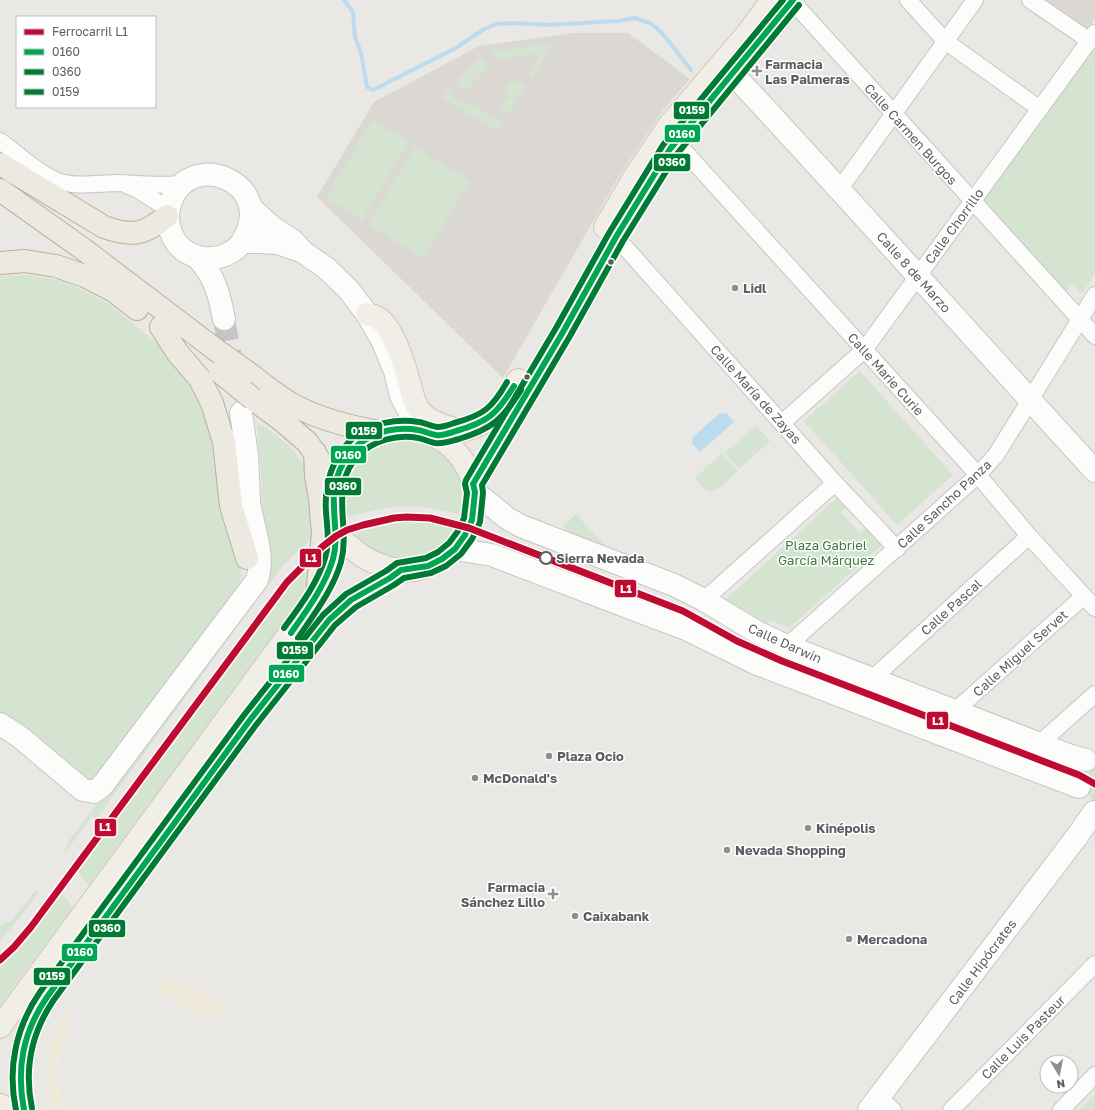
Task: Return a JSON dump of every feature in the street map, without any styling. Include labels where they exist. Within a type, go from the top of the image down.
[{"type":"highway","points":[[0,164],[104,227],[113,230],[126,233],[138,233],[149,230],[168,212]]},
{"type":"highway","points":[[0,190],[83,249],[216,350],[294,405],[321,418],[353,427],[385,431]]},
{"type":"highway","points":[[0,263],[25,262],[56,266],[85,276],[114,291],[220,372],[247,406],[280,419],[302,437],[315,452],[328,473],[334,489]]},
{"type":"highway","points":[[161,327],[177,352],[200,379],[212,403],[224,442],[231,506],[247,558]]},
{"type":"highway","points":[[315,452],[316,476],[320,498],[323,534],[317,596]]},
{"type":"main road","points":[[474,488],[616,237],[670,148],[733,74],[786,0]]},
{"type":"main road","points":[[427,433],[463,430],[487,421],[497,411],[509,396],[647,157],[670,124],[746,35],[786,0]]},
{"type":"main road","points":[[367,314],[379,318],[388,329],[406,368],[415,403],[420,411],[427,418],[436,422],[463,430]]},
{"type":"main road","points":[[103,903],[317,596],[333,559],[337,535],[333,510],[334,489],[336,476],[346,458],[359,444],[385,431],[404,428],[427,433],[453,447],[466,464],[474,488],[472,520],[465,535],[455,549],[442,559],[428,566],[401,570],[385,567],[369,560],[337,535]]},
{"type":"main road","points":[[0,1026],[87,924],[329,620],[351,600],[390,578],[401,570]]},
{"type":"main road","points":[[24,1110],[21,1098],[20,1068],[24,1045],[32,1021],[52,989],[87,924]]},
{"type":"main road","points":[[0,1105],[10,1110]]},
{"type":"street","name":"Calle Carmen Burgos","points":[[786,0],[893,114],[1095,336]]},
{"type":"street","points":[[908,0],[945,42],[1040,109]]},
{"type":"street","points":[[839,188],[975,0]]},
{"type":"street","points":[[1030,0],[1093,38]]},
{"type":"street","name":"Calle Chorrillo","points":[[782,423],[864,350],[1093,38]]},
{"type":"street","name":"Calle 8 de Marzo","points":[[733,74],[839,188],[1030,401],[1095,470]]},
{"type":"street","points":[[0,141],[36,169],[56,180],[73,184],[182,184]]},
{"type":"street","name":"Calle Marie Curie","points":[[676,142],[978,475],[1029,536],[1095,608]]},
{"type":"street","points":[[197,257],[207,269],[213,280],[219,295],[224,319],[228,266],[237,247],[249,232],[251,208],[246,195],[236,184],[223,177],[209,174],[195,177],[182,184],[173,195],[168,212],[169,229],[175,242],[185,251],[197,257],[221,257],[237,247],[260,242],[278,243],[303,252]]},
{"type":"street","points":[[117,183],[135,188],[168,212]]},
{"type":"street","points":[[251,208],[272,227],[293,241],[303,252],[326,268],[348,289],[367,314],[382,340],[395,371],[401,396],[402,407],[399,418],[385,431]]},
{"type":"street","name":"Calle María de Zayas","points":[[616,237],[835,483],[897,549]]},
{"type":"street","name":"Calle Sancho Panza","points":[[787,646],[978,475],[996,455],[1095,294]]},
{"type":"street","points":[[401,396],[409,413],[427,433]]},
{"type":"street","points":[[243,599],[249,577],[247,558],[250,548],[247,406]]},
{"type":"street","points":[[704,600],[835,483]]},
{"type":"street","name":"Calle Darwin","points":[[474,488],[507,518],[521,526],[674,585],[704,600],[757,632],[787,646],[956,710],[1071,756],[1091,756]]},
{"type":"street","points":[[0,724],[20,737],[83,790],[94,792],[102,786],[257,580],[260,570],[259,549],[250,507]]},
{"type":"street","name":"Calle Pascal","points":[[873,678],[1029,536]]},
{"type":"street","points":[[455,549],[492,555],[640,611],[686,629],[755,663],[1079,787]]},
{"type":"street","name":"Calle Miguel Servet","points":[[956,710],[1084,596]]},
{"type":"street","points":[[1040,743],[1095,694]]},
{"type":"street","points":[[1091,756],[1079,776],[1079,787],[1084,801],[1094,813]]},
{"type":"street","name":"Calle Hipócrates","points":[[880,1106],[1094,813]]},
{"type":"street","name":"Calle Luis Pasteur","points":[[951,1110],[1095,964]]},
{"type":"street","points":[[1061,1110],[1095,1075]]},
{"type":"shaded area","points":[[1044,0],[1095,0],[1095,19],[1087,30]]},
{"type":"shaded area","points":[[573,33],[628,33],[690,79],[664,109],[619,176],[503,378],[317,197],[374,102],[479,46]]},
{"type":"green space","points":[[551,43],[551,47],[532,77],[528,74],[541,53],[499,59],[491,52]]},
{"type":"green space","points":[[1093,49],[1095,51],[1095,273],[1082,294],[1073,284],[1065,292],[983,201]]},
{"type":"green space","points":[[482,57],[490,65],[465,91],[456,83]]},
{"type":"green space","points":[[513,79],[525,87],[509,113],[500,108],[509,96],[503,92]]},
{"type":"green space","points":[[448,91],[455,99],[477,106],[489,117],[504,122],[498,131],[442,98]]},
{"type":"green space","points":[[373,120],[409,142],[362,220],[326,198]]},
{"type":"green space","points":[[415,147],[470,181],[423,258],[368,224]]},
{"type":"green space","points":[[29,275],[64,281],[106,302],[161,346],[192,381],[207,412],[240,562],[241,575],[239,585],[95,780],[88,780],[19,722],[0,713],[0,276]]},
{"type":"green space","points":[[860,371],[953,475],[897,525],[804,421]]},
{"type":"green space","points":[[257,423],[270,430],[290,447],[308,472],[317,535],[280,569],[96,819],[92,816],[64,854],[68,842],[257,592],[262,486]]},
{"type":"green space","points":[[756,425],[770,441],[739,469],[725,453]]},
{"type":"green space","points":[[400,438],[428,443],[449,459],[462,481],[464,494],[462,515],[431,508],[404,506],[377,509],[347,518],[344,503],[345,488],[348,476],[354,465],[362,455],[372,448],[385,442]]},
{"type":"green space","points":[[722,453],[738,471],[718,488],[710,491],[706,490],[695,478]]},
{"type":"green space","name":"Plaza Gabriel García Márquez","points":[[838,497],[846,507],[841,512],[860,533],[866,528],[882,545],[789,628],[770,620],[767,624],[752,619],[724,601]]},
{"type":"green space","points":[[576,514],[608,549],[573,537],[563,526]]},
{"type":"green space","points":[[405,520],[423,520],[456,528],[447,541],[436,550],[424,556],[411,558],[386,556],[364,543],[354,533],[379,524]]},
{"type":"green space","points":[[310,561],[311,568],[308,582],[291,614],[89,885],[77,871],[290,584]]},
{"type":"green space","points":[[1095,762],[1095,803],[1089,794],[1087,783],[1089,772]]},
{"type":"green space","points":[[36,890],[39,893],[0,940],[0,925],[11,921]]},
{"type":"green space","points":[[61,893],[73,907],[0,1005],[0,968],[28,936]]},
{"type":"green space","points":[[1095,1095],[1095,1110],[1079,1110]]},
{"type":"sand","points":[[163,978],[187,984],[227,1005],[219,1021],[185,1006],[167,996],[157,985],[158,980]]},
{"type":"sand","points":[[70,1011],[71,1016],[69,1029],[61,1050],[58,1067],[60,1092],[66,1110],[55,1110],[51,1099],[49,1086],[49,1058],[56,1031],[62,1020]]},
{"type":"water","points":[[719,414],[727,414],[734,422],[700,452],[692,443],[693,437]]},
{"type":"waterway","points":[[344,0],[353,12],[355,37],[361,53],[367,87],[373,90],[456,48],[484,29],[497,24],[517,23],[547,25],[618,21],[635,18],[652,24],[663,34],[691,70]]},
{"type":"tunnel","points":[[224,319],[234,375]]},
{"type":"rail line","name":"L1","points":[[0,960],[14,947],[31,927],[287,582],[322,547],[336,536],[347,530],[363,525],[394,518],[430,518],[469,528],[683,611],[737,641],[782,661],[1079,775],[1095,784]]},
{"type":"transit line","name":"0159","points":[[16,1110],[13,1094],[13,1063],[16,1048],[19,1034],[25,1019],[40,992],[244,715],[323,615],[346,594],[397,563],[426,558],[438,552],[449,543],[458,531],[464,518],[467,493],[465,484],[466,480],[556,328],[609,233],[663,145],[783,0]]},
{"type":"transit line","name":"0160","points":[[24,1110],[21,1065],[27,1037],[32,1024],[47,997],[250,720],[329,620],[351,600],[390,578],[401,570],[428,566],[442,559],[455,549],[465,535],[472,520],[475,492],[473,484],[563,332],[616,237],[670,149],[793,0]]},
{"type":"transit line","name":"0360","points":[[32,1108],[29,1080],[31,1053],[39,1026],[53,1001],[256,725],[335,625],[356,607],[404,578],[431,573],[446,566],[461,554],[472,539],[480,522],[483,493],[482,485],[570,336],[623,241],[677,154],[799,5]]},
{"type":"transit line","name":"0159","points":[[284,628],[313,586],[322,568],[327,552],[328,541],[326,502],[328,482],[340,454],[353,438],[376,425],[393,421],[421,422],[439,427],[473,417],[492,404],[507,382]]},
{"type":"transit line","name":"0160","points":[[291,633],[309,607],[330,569],[336,539],[335,488],[343,463],[348,455],[360,443],[373,435],[388,430],[410,429],[441,435],[467,428],[491,416],[502,404],[514,386]]},
{"type":"transit line","name":"0360","points":[[298,638],[317,611],[338,572],[341,562],[344,534],[342,493],[350,467],[359,455],[372,445],[387,439],[410,437],[420,438],[433,443],[444,443],[480,431],[496,422],[515,400],[521,390]]},
{"type":"place","name":"Farmacia Las Palmeras","points":[[757,71]]},
{"type":"place","name":"Lidl","points":[[735,288]]},
{"type":"place","name":"Sierra Nevada","points":[[546,558]]},
{"type":"place","name":"Plaza Ocio","points":[[549,756]]},
{"type":"place","name":"McDonald's","points":[[475,778]]},
{"type":"place","name":"Kinépolis","points":[[808,828]]},
{"type":"place","name":"Nevada Shopping","points":[[727,850]]},
{"type":"place","name":"Farmacia Sánchez Lillo","points":[[553,894]]},
{"type":"place","name":"Caixabank","points":[[575,916]]},
{"type":"place","name":"Mercadona","points":[[849,939]]}]
